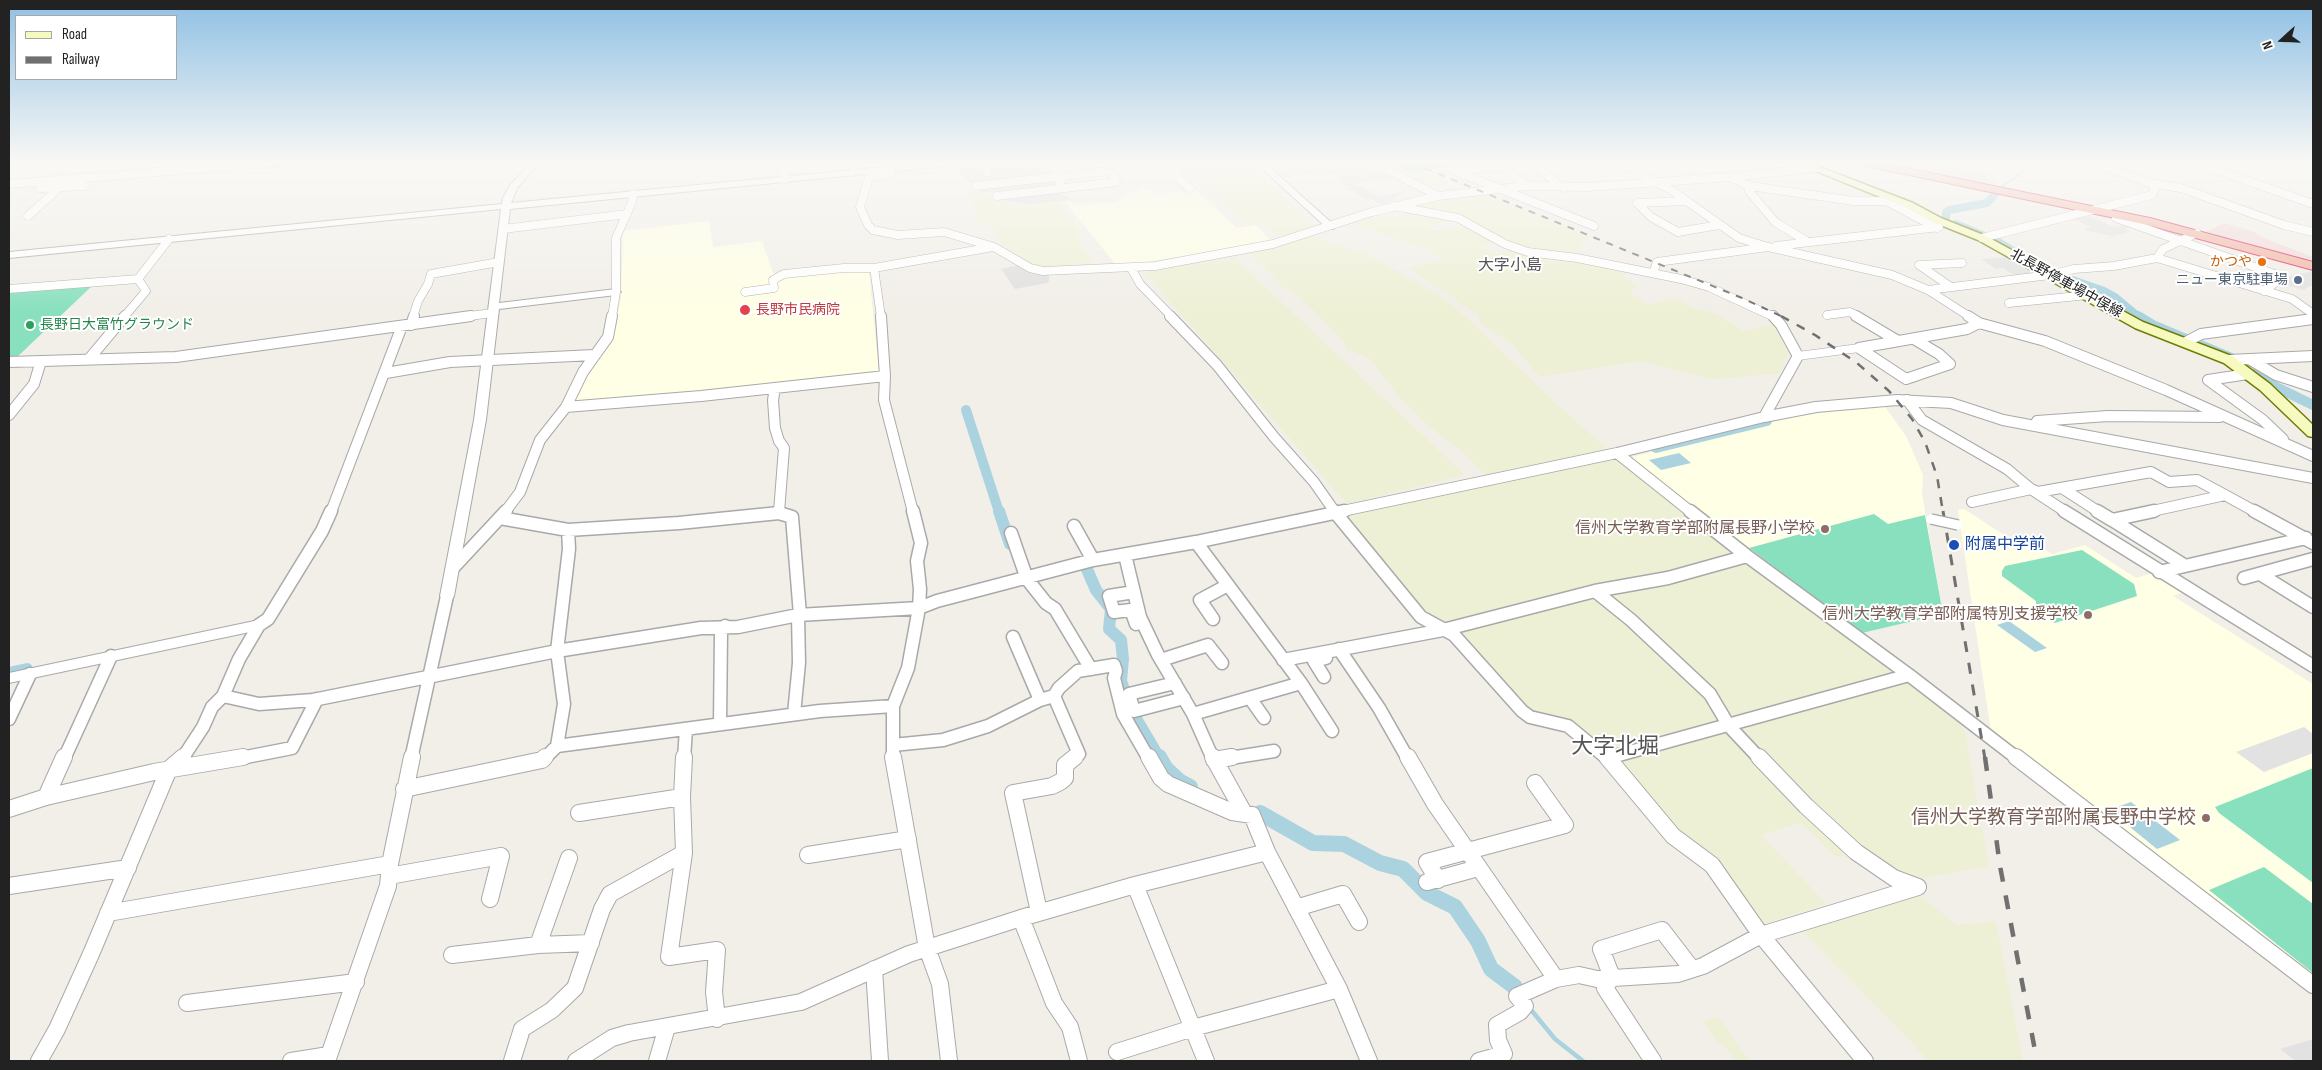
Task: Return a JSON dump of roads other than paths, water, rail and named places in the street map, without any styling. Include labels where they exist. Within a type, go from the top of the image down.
[{"type":"highway","points":[[2112,213],[2197,233],[2313,266]]},
{"type":"main road","name":"北長野停車場中俣線","points":[[1922,213],[1943,226],[1986,237],[2139,325],[2189,340],[2233,360],[2265,387],[2313,433]]},
{"type":"street","points":[[28,216],[31,213]]},
{"type":"street","points":[[9,255],[437,213]]},
{"type":"street","points":[[291,1061],[328,1058],[388,886],[389,870],[404,790],[431,676],[480,420],[505,213]]},
{"type":"street","points":[[863,213],[868,225],[873,230],[885,234],[944,232],[994,247],[1037,271],[1155,266],[1273,244],[1372,213]]},
{"type":"street","points":[[1315,213],[1330,226]]},
{"type":"street","points":[[1431,213],[1458,218],[1505,244],[1528,252],[1577,258],[1654,273],[1709,287],[1772,315],[1781,325],[1798,356]]},
{"type":"street","points":[[1562,213],[1594,226]]},
{"type":"street","points":[[1647,213],[1678,232],[1719,225]]},
{"type":"street","points":[[1702,213],[1719,225],[1750,242],[1892,275],[1928,290],[1979,323],[2045,342],[2166,390],[2313,456]]},
{"type":"street","points":[[1768,213],[1776,222],[1808,242]]},
{"type":"street","points":[[1914,213],[1943,226]]},
{"type":"street","points":[[1986,237],[2080,213]]},
{"type":"street","points":[[2251,213],[2284,225],[2313,232]]},
{"type":"street","points":[[503,229],[627,214]]},
{"type":"street","points":[[452,569],[500,518],[520,492],[540,440],[566,406],[594,355],[608,337],[616,292],[616,238],[627,214]]},
{"type":"street","points":[[2116,218],[2233,262],[2283,277],[2264,291]]},
{"type":"street","points":[[1654,273],[1657,262],[1943,226]]},
{"type":"street","points":[[2158,258],[2163,249],[2197,233]]},
{"type":"street","points":[[9,289],[138,279],[169,240]]},
{"type":"street","points":[[745,292],[774,288],[773,280],[784,274],[844,268],[874,268],[994,247]]},
{"type":"street","points":[[1928,290],[2052,275],[2074,269],[2114,266],[2158,258],[2292,300],[2313,317]]},
{"type":"street","points":[[39,1061],[57,1029],[170,769],[180,761],[203,727],[212,707],[223,696],[239,659],[322,531],[386,372],[431,274],[499,262]]},
{"type":"street","points":[[1950,287],[1919,265],[1962,263]]},
{"type":"street","points":[[874,268],[883,327],[884,400],[920,536],[917,560],[920,589],[918,608],[908,668],[893,706],[893,760],[927,948],[940,984],[949,1061]]},
{"type":"street","points":[[1131,268],[1140,284],[1239,392],[1274,437],[1314,482],[1335,513],[1421,617],[1454,635],[1522,711],[1530,717],[1568,726],[1608,758],[1673,836],[1712,865],[1761,936],[1865,1061]]},
{"type":"street","points":[[89,359],[146,291],[138,279]]},
{"type":"street","points":[[9,362],[176,357],[406,326],[492,310],[616,292]]},
{"type":"street","points":[[2009,302],[2088,295]]},
{"type":"street","points":[[1827,315],[1850,312],[1898,342]]},
{"type":"street","points":[[2189,340],[2202,334],[2313,317]]},
{"type":"street","points":[[1798,356],[1898,342],[1967,329],[1979,323]]},
{"type":"street","points":[[1859,348],[1906,379],[1950,364],[1939,354],[1914,339]]},
{"type":"street","points":[[386,372],[450,362],[486,359],[594,355]]},
{"type":"street","points":[[1764,417],[1798,356]]},
{"type":"street","points":[[2233,360],[2313,356]]},
{"type":"street","points":[[2249,359],[2276,375],[2313,387]]},
{"type":"street","points":[[9,415],[34,384],[37,368],[41,361]]},
{"type":"street","points":[[2248,374],[2208,380],[2263,420],[2288,444]]},
{"type":"street","points":[[566,406],[775,388],[885,376]]},
{"type":"street","points":[[775,388],[773,400],[775,428],[779,441],[784,448],[779,513]]},
{"type":"street","points":[[1907,400],[1922,420],[2007,469],[2031,490],[2159,572],[2313,666]]},
{"type":"street","points":[[223,696],[259,704],[317,699],[557,651],[701,628],[738,627],[799,615],[918,608],[937,601],[1027,579],[1093,560],[1196,542],[1335,513],[1617,453],[1764,417],[1816,407],[1907,400],[1951,403],[1988,416],[2313,478]]},
{"type":"street","points":[[9,402],[20,401]]},
{"type":"street","points":[[2031,424],[2039,420],[2108,416],[2215,418],[2223,416]]},
{"type":"street","points":[[1617,453],[1747,556],[1910,675],[2313,985]]},
{"type":"street","points":[[1972,502],[2031,490],[2038,492],[2151,472],[2169,482],[2198,480],[2309,540]]},
{"type":"street","points":[[2062,488],[2184,565]]},
{"type":"street","points":[[2112,520],[2225,495]]},
{"type":"street","points":[[500,518],[568,530],[680,523],[779,513],[792,517],[799,615],[799,663],[794,714]]},
{"type":"street","points":[[1931,519],[1958,525]]},
{"type":"street","points":[[1074,526],[1093,560]]},
{"type":"street","points":[[557,746],[564,704],[557,651],[569,549],[568,530]]},
{"type":"street","points":[[1011,532],[1027,579],[1046,604],[1055,609],[1092,668]]},
{"type":"street","points":[[2159,572],[2184,565],[2309,540]]},
{"type":"street","points":[[1196,542],[1301,683],[1332,730]]},
{"type":"street","points":[[1125,554],[1140,617],[1161,660],[1193,714],[1214,760],[1244,813]]},
{"type":"street","points":[[1283,660],[1341,652],[1443,630],[1596,591],[1668,578],[1747,556]]},
{"type":"street","points":[[2244,578],[2311,562]]},
{"type":"street","points":[[2260,574],[2313,607]]},
{"type":"street","points":[[1213,619],[1200,600],[1228,585]]},
{"type":"street","points":[[1479,1061],[1506,1058],[1498,1040],[1497,1025],[1520,1012],[1525,1006],[1517,996],[1556,979],[1579,975],[1597,980],[1612,977],[1678,974],[1761,936],[1918,887],[1894,878],[1856,852],[1806,806],[1729,726],[1710,694],[1596,591]]},
{"type":"street","points":[[1134,592],[1109,596],[1114,612],[1130,610],[1140,634],[1147,632]]},
{"type":"street","points":[[9,678],[263,622]]},
{"type":"street","points":[[720,724],[721,632],[725,626]]},
{"type":"street","points":[[1014,637],[1040,700]]},
{"type":"street","points":[[1161,660],[1208,645],[1222,663]]},
{"type":"street","points":[[1324,677],[1314,661],[1341,652]]},
{"type":"street","points":[[1341,652],[1379,708],[1435,804],[1556,979]]},
{"type":"street","points":[[46,797],[112,656]]},
{"type":"street","points":[[893,745],[943,740],[988,726],[1040,700],[1054,696],[1059,688],[1078,672],[1114,664],[1116,672],[1114,678],[1123,714],[1161,778],[1168,784],[1232,812],[1252,814],[1267,852],[1339,989],[1364,1043],[1369,1061]]},
{"type":"street","points":[[9,719],[30,674]]},
{"type":"street","points":[[1608,758],[1910,675]]},
{"type":"street","points":[[1175,683],[1129,694],[1134,710],[1184,698]]},
{"type":"street","points":[[1193,714],[1301,683]]},
{"type":"street","points":[[1039,912],[1013,793],[1052,786],[1060,782],[1065,778],[1065,765],[1079,754],[1054,696]]},
{"type":"street","points":[[1250,698],[1264,718]]},
{"type":"street","points":[[9,808],[46,797],[170,769],[181,769],[292,748],[317,699]]},
{"type":"street","points":[[404,790],[542,760],[557,746],[794,714],[893,706]]},
{"type":"street","points":[[686,729],[682,797],[684,853],[669,957],[717,950],[714,992],[717,1018]]},
{"type":"street","points":[[1214,760],[1274,751]]},
{"type":"street","points":[[1478,868],[1432,881],[1427,862],[1565,824],[1535,783]]},
{"type":"street","points":[[579,813],[682,797]]},
{"type":"street","points":[[808,855],[855,849],[908,839]]},
{"type":"street","points":[[576,1061],[612,1038],[801,1002],[824,994],[874,969],[927,948],[1039,912],[1135,885],[1267,852]]},
{"type":"street","points":[[512,1061],[522,1028],[552,1010],[575,988],[602,908],[610,894],[684,853]]},
{"type":"street","points":[[108,913],[389,870],[501,856],[490,899]]},
{"type":"street","points":[[538,945],[569,858]]},
{"type":"street","points":[[9,886],[34,884],[128,868]]},
{"type":"street","points":[[1135,885],[1206,1061]]},
{"type":"street","points":[[1296,908],[1343,894],[1359,922]]},
{"type":"street","points":[[1021,918],[1054,1003],[1070,1027],[1079,1061]]},
{"type":"street","points":[[1612,977],[1601,949],[1662,930],[1692,969]]},
{"type":"street","points":[[452,955],[526,945],[591,943]]},
{"type":"street","points":[[874,969],[880,1061]]},
{"type":"street","points":[[1612,977],[1606,988],[1653,1061]]},
{"type":"street","points":[[187,1003],[356,982]]},
{"type":"street","points":[[1117,1052],[1193,1028],[1339,989]]},
{"type":"street","points":[[657,1061],[668,1027]]},
{"type":"water","points":[[1679,453],[1691,463],[1661,470],[1649,460]]},
{"type":"water","points":[[2009,621],[2047,648],[2035,652],[1997,625]]},
{"type":"water","points":[[2131,802],[2180,840],[2157,849],[2109,810]]},
{"type":"waterway","points":[[1946,213],[1946,220]]},
{"type":"waterway","points":[[1956,224],[1999,242],[2024,258]]},
{"type":"waterway","points":[[2047,271],[2104,291],[2115,297],[2139,317]]},
{"type":"waterway","points":[[2138,316],[2153,325],[2234,359]]},
{"type":"waterway","points":[[2255,374],[2274,386],[2313,405]]},
{"type":"waterway","points":[[966,410],[999,512]]},
{"type":"waterway","points":[[1656,448],[1767,421]]},
{"type":"waterway","points":[[999,511],[1010,544]]},
{"type":"waterway","points":[[1086,567],[1096,590],[1111,609],[1109,629],[1121,640],[1123,659],[1121,681],[1131,710],[1160,759]]},
{"type":"waterway","points":[[9,673],[27,669]]},
{"type":"waterway","points":[[1159,757],[1166,769],[1179,781],[1190,787]]},
{"type":"waterway","points":[[1260,813],[1313,843],[1344,844],[1380,863],[1403,869],[1427,893],[1455,907],[1478,941],[1491,969],[1515,987]]},
{"type":"waterway","points":[[1532,1011],[1555,1039],[1583,1061]]},
{"type":"railway","points":[[1534,213],[1742,298],[1782,316]]},
{"type":"railway","points":[[1782,316],[1815,335],[1857,363],[1889,391],[1912,419],[1925,442],[1937,476],[1943,512]]},
{"type":"railway","points":[[1943,511],[1985,759]]},
{"type":"railway","points":[[1985,757],[2000,866],[2037,1061]]},
{"type":"place","name":"かつや","points":[[2262,262]]},
{"type":"place","name":"ニュー東京駐車場","points":[[2298,280]]},
{"type":"place","name":"長野市民病院","points":[[745,310]]},
{"type":"place","name":"長野日大富竹グラウンド","points":[[30,325]]},
{"type":"place","name":"信州大学教育学部附属長野小学校","points":[[1825,529]]},
{"type":"place","name":"附属中学前","points":[[1954,545]]},
{"type":"place","name":"信州大学教育学部附属特別支援学校","points":[[2088,615]]},
{"type":"place","name":"信州大学教育学部附属長野中学校","points":[[2206,818]]},
{"type":"district","name":"大字小島","points":[[1510,266]]},
{"type":"district","name":"大字北堀","points":[[1615,747]]}]
